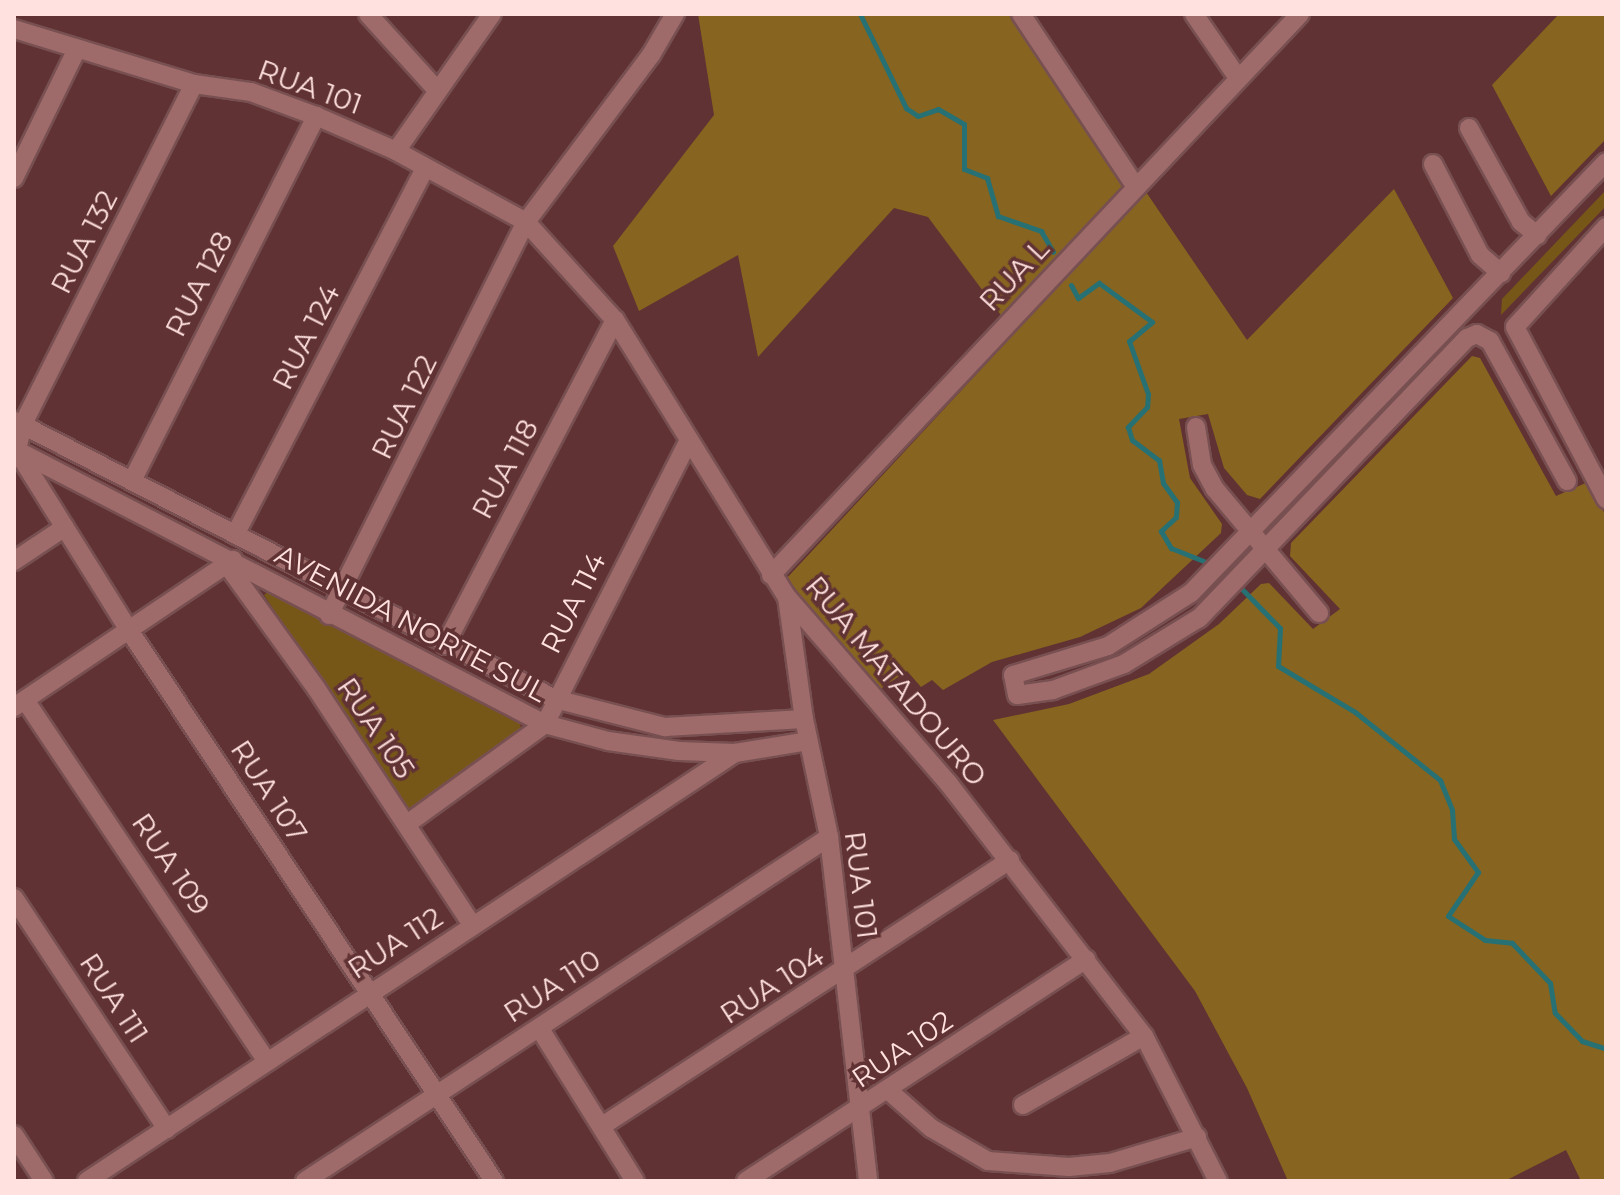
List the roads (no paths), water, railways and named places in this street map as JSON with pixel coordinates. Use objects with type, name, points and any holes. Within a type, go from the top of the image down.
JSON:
[{"type":"street","points":[[368,14],[437,90]]},
{"type":"street","points":[[396,151],[492,14]]},
{"type":"street","name":"RUA 122","points":[[329,615],[345,590],[526,222],[651,55],[675,14]]},
{"type":"street","points":[[1021,14],[1136,187]]},
{"type":"street","points":[[1194,14],[1238,78]]},
{"type":"street","name":"RUA L","points":[[771,575],[1300,14]]},
{"type":"street","name":"RUA 101","points":[[14,29],[194,84],[251,92],[316,116],[396,151],[526,222]]},
{"type":"street","points":[[14,178],[77,49]]},
{"type":"street","name":"RUA 132","points":[[19,422],[194,84]]},
{"type":"street","name":"RUA 128","points":[[133,479],[316,116]]},
{"type":"street","points":[[1469,128],[1521,222],[1537,235]]},
{"type":"street","points":[[1567,481],[1490,341],[1477,334],[1456,348],[1220,596],[1185,627],[1124,664],[1053,690],[1017,695],[1013,675],[1119,641],[1151,623],[1204,580],[1606,162]]},
{"type":"street","points":[[1433,164],[1480,255],[1501,273]]},
{"type":"street","name":"RUA 124","points":[[237,531],[425,168]]},
{"type":"street","name":"RUA MATADOURO","points":[[526,222],[615,320],[654,377],[688,442],[787,597],[1010,860],[1144,1036],[1218,1181]]},
{"type":"street","points":[[1606,227],[1515,327],[1606,499]]},
{"type":"street","name":"RUA 118","points":[[445,645],[615,320]]},
{"type":"street","points":[[16,450],[19,422]]},
{"type":"street","name":"AVENIDA NORTE SUL","points":[[19,422],[237,531],[445,645],[555,699],[613,718],[665,727],[804,719]]},
{"type":"street","points":[[1196,427],[1208,476],[1264,550],[1319,613]]},
{"type":"street","name":"RUA 114","points":[[545,724],[688,442]]},
{"type":"street","name":"AVENIDA NORTE SUL","points":[[16,450],[329,615],[545,724],[654,749],[735,753],[808,741]]},
{"type":"street","name":"RUA 107","points":[[16,450],[129,630],[494,1181]]},
{"type":"street","points":[[170,531],[184,507]]},
{"type":"street","points":[[14,561],[65,527]]},
{"type":"street","points":[[19,703],[230,562]]},
{"type":"street","name":"RUA 105","points":[[230,562],[473,926]]},
{"type":"street","name":"RUA 101","points":[[787,597],[804,719],[829,837],[868,1181]]},
{"type":"street","name":"RUA 109","points":[[19,703],[267,1061]]},
{"type":"street","points":[[407,824],[545,724]]},
{"type":"street","name":"RUA 112","points":[[87,1181],[735,753]]},
{"type":"street","name":"RUA 110","points":[[305,1181],[829,837]]},
{"type":"street","name":"RUA 104","points":[[602,1126],[844,973],[1010,860]]},
{"type":"street","name":"RUA 111","points":[[14,898],[167,1129]]},
{"type":"street","name":"RUA 102","points":[[746,1181],[860,1111],[1086,959]]},
{"type":"street","points":[[540,1029],[635,1181]]},
{"type":"street","points":[[1023,1105],[1144,1036]]},
{"type":"street","points":[[889,1091],[931,1128],[988,1161],[1069,1167],[1110,1163],[1197,1137]]},
{"type":"street","points":[[14,1135],[44,1181]]},
{"type":"waterway","points":[[860,14],[906,108],[918,116],[938,109],[964,124],[964,169],[987,178],[998,216],[1041,231],[1053,252]]},
{"type":"waterway","points":[[1071,285],[1078,298],[1099,283],[1152,322],[1129,341],[1148,394],[1147,407],[1128,427],[1132,440],[1159,460],[1163,483],[1177,502],[1176,517],[1161,531],[1171,548],[1211,564]]},
{"type":"waterway","points":[[1238,585],[1280,628],[1278,666],[1355,712],[1440,780],[1452,810],[1454,839],[1478,872],[1448,916],[1485,940],[1512,943],[1550,983],[1555,1013],[1582,1041],[1606,1049]]}]
